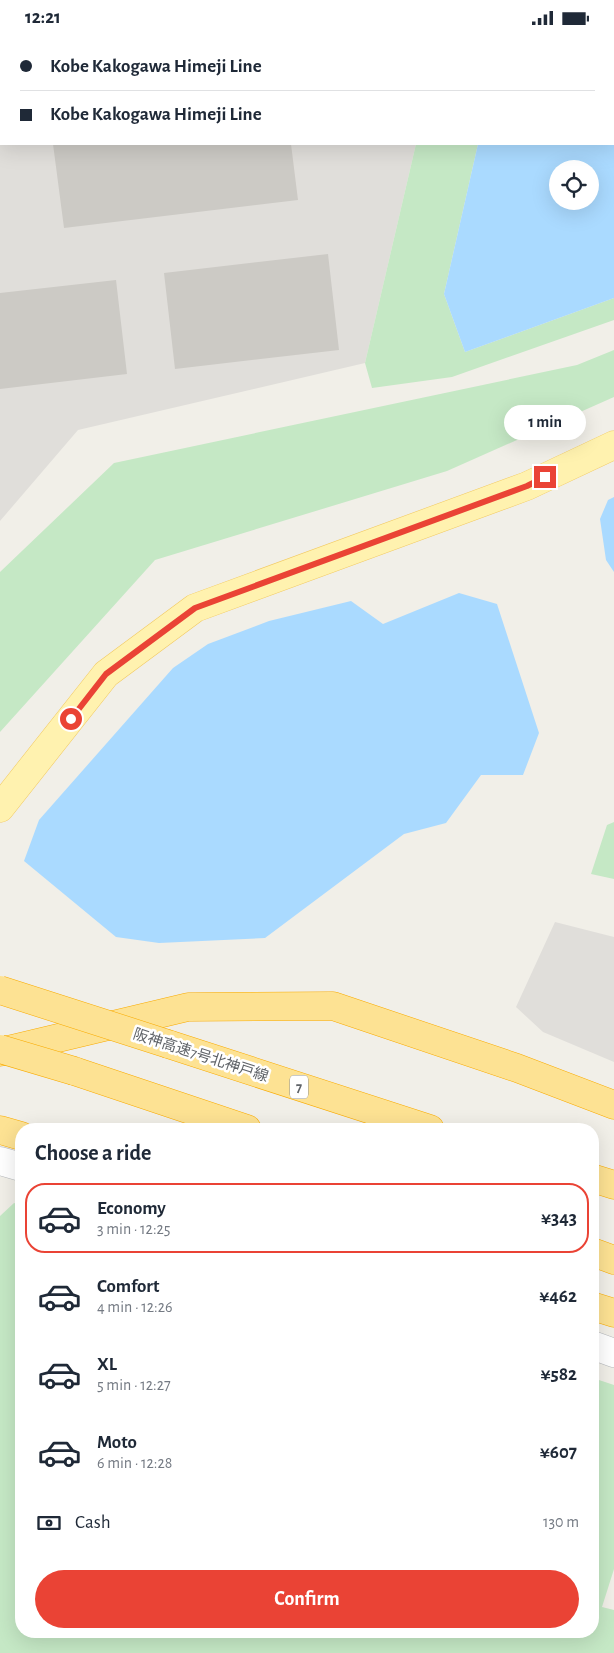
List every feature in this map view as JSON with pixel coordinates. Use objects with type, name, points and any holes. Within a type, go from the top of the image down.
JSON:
[{"type":"highway","name":"阪神高速7号北神戸線","points":[[0,990],[412,1123]]},
{"type":"highway","points":[[0,1051],[188,1007],[333,1006],[517,1068],[614,1105]]},
{"type":"highway","points":[[0,1051],[74,1071],[229,1123]]},
{"type":"highway","points":[[0,1130],[15,1134]]},
{"type":"highway","points":[[599,1180],[614,1185]]},
{"type":"highway","points":[[599,1254],[614,1260]]},
{"type":"highway","points":[[599,1308],[614,1313]]},
{"type":"main road","points":[[0,808],[106,674],[195,608],[527,486],[614,445]]},
{"type":"street","points":[[0,1161],[15,1165]]},
{"type":"street","points":[[599,1348],[614,1353]]},
{"type":"shaded area","points":[[0,145],[416,145],[365,363],[78,430],[0,521]]},
{"type":"shaded area","points":[[555,922],[614,937],[614,1062],[543,1032],[516,1007]]},
{"type":"green space","points":[[416,145],[478,145],[444,294],[465,352],[614,298],[614,320],[452,377],[372,388],[365,363]]},
{"type":"green space","points":[[614,350],[614,397],[447,471],[155,560],[0,732],[0,572],[114,463],[577,365]]},
{"type":"green space","points":[[614,822],[614,879],[591,874],[607,825]]},
{"type":"green space","points":[[15,1203],[15,1638],[599,1638],[599,1380],[614,1385],[614,1569],[602,1607],[614,1610],[614,1653],[0,1653],[0,1216]]},
{"type":"water","points":[[478,145],[614,145],[614,298],[465,352],[444,294]]},
{"type":"water","points":[[614,497],[614,572],[606,560],[600,519],[608,500]]},
{"type":"water","points":[[459,593],[497,604],[539,733],[523,775],[481,775],[446,823],[404,834],[265,938],[159,943],[116,937],[24,861],[39,820],[173,668],[208,644],[269,621],[351,601],[383,624]]},
{"type":"building","points":[[53,145],[291,145],[298,200],[64,228]]},
{"type":"building","points":[[328,254],[339,350],[175,369],[164,273]]},
{"type":"building","points":[[116,280],[127,374],[0,389],[0,293]]},
{"type":"route","points":[[71,719],[106,674],[195,608],[527,486],[545,477]]}]
